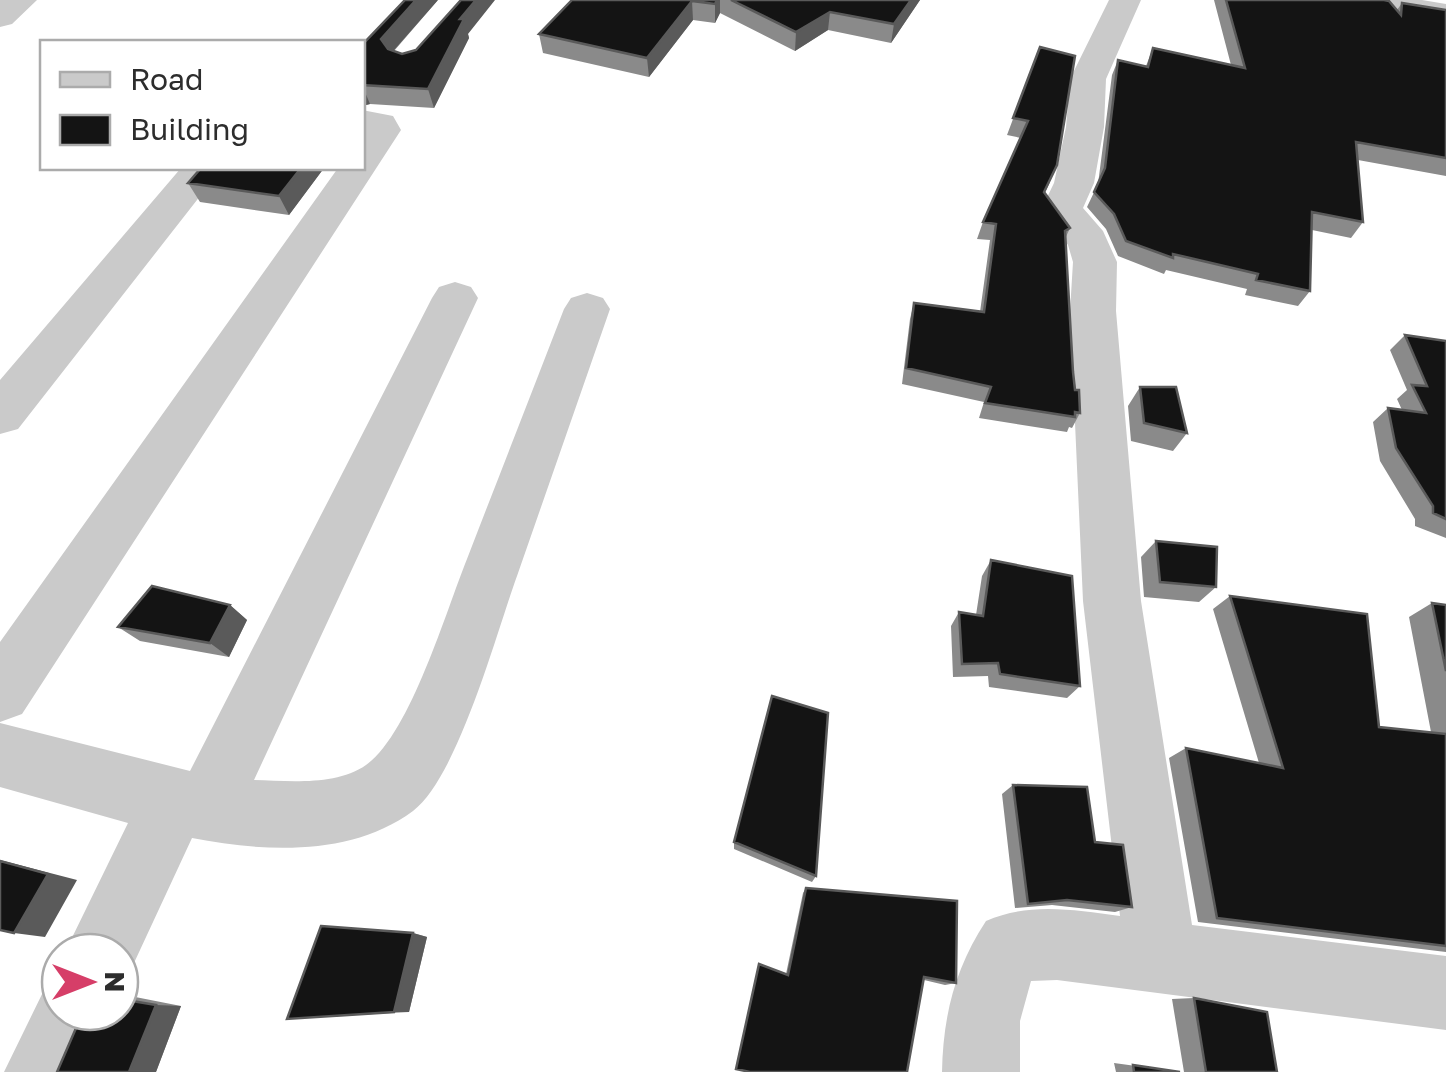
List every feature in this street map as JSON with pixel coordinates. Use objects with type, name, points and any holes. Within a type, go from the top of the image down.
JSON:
[{"type":"street","points":[[0,18],[21,0]]},
{"type":"street","points":[[1125,0],[1088,79],[1078,165],[1062,210],[1088,241],[1095,262],[1093,311],[1112,601],[1161,957]]},
{"type":"street","points":[[1361,0],[1446,14]]},
{"type":"street","points":[[365,122],[380,124],[382,130],[365,156]]},
{"type":"street","points":[[0,415],[200,170]]},
{"type":"street","points":[[0,693],[357,170]]},
{"type":"street","points":[[114,932],[192,804],[455,298]]},
{"type":"street","points":[[0,754],[192,804],[299,817],[351,808],[389,788],[411,760],[443,699],[588,309]]},
{"type":"street","points":[[982,1072],[980,1016],[995,970],[1011,946],[1057,944],[1446,993]]},
{"type":"street","points":[[43,1072],[62,1032]]},
{"type":"building","points":[[405,0],[416,0],[381,39],[388,49],[402,54],[416,50],[461,0],[476,0],[460,19],[464,19],[428,89],[365,85],[365,42]]},
{"type":"building","points":[[572,0],[717,0],[715,4],[692,1],[647,58],[539,34]]},
{"type":"building","points":[[731,0],[911,0],[894,24],[830,12],[796,32]]},
{"type":"building","points":[[1226,0],[1384,0],[1401,15],[1402,3],[1446,10],[1446,158],[1356,142],[1363,222],[1312,212],[1310,291],[1256,280],[1258,274],[1173,254],[1173,258],[1126,241],[1114,214],[1094,192],[1105,168],[1118,60],[1148,67],[1153,48],[1245,68]]},
{"type":"building","points":[[1040,47],[1075,56],[1057,165],[1044,192],[1070,228],[1065,231],[1073,372],[1080,413],[1075,412],[1075,417],[985,403],[991,387],[906,368],[914,303],[984,312],[996,224],[983,222],[1028,121],[1013,118]]},
{"type":"building","points":[[199,170],[299,170],[279,196],[188,183]]},
{"type":"building","points":[[1405,335],[1446,341],[1446,519],[1433,513],[1433,506],[1396,448],[1388,408],[1426,413],[1412,385],[1427,386]]},
{"type":"building","points":[[1140,387],[1176,387],[1187,433],[1144,423]]},
{"type":"building","points":[[1156,541],[1217,547],[1216,587],[1160,582]]},
{"type":"building","points":[[991,560],[1072,576],[1080,686],[1000,674],[998,663],[962,664],[959,612],[983,616]]},
{"type":"building","points":[[152,586],[230,605],[210,643],[118,627]]},
{"type":"building","points":[[1230,596],[1367,614],[1379,727],[1446,734],[1446,946],[1217,918],[1186,748],[1283,768]]},
{"type":"building","points":[[1432,603],[1446,605],[1446,671]]},
{"type":"building","points":[[772,696],[828,713],[816,876],[734,842]]},
{"type":"building","points":[[1013,785],[1087,787],[1095,842],[1123,845],[1132,907],[1067,900],[1028,904]]},
{"type":"building","points":[[0,861],[48,874],[14,933],[0,930]]},
{"type":"building","points":[[806,888],[957,901],[956,983],[924,977],[907,1072],[736,1069],[759,964],[788,975]]},
{"type":"building","points":[[321,926],[413,933],[394,1012],[287,1019]]},
{"type":"building","points":[[1194,998],[1267,1012],[1277,1072],[1206,1072]]},
{"type":"building","points":[[140,1002],[156,1005],[129,1072],[57,1072],[74,1032],[140,1032]]},
{"type":"building","points":[[1133,1065],[1180,1072],[1134,1072]]}]
